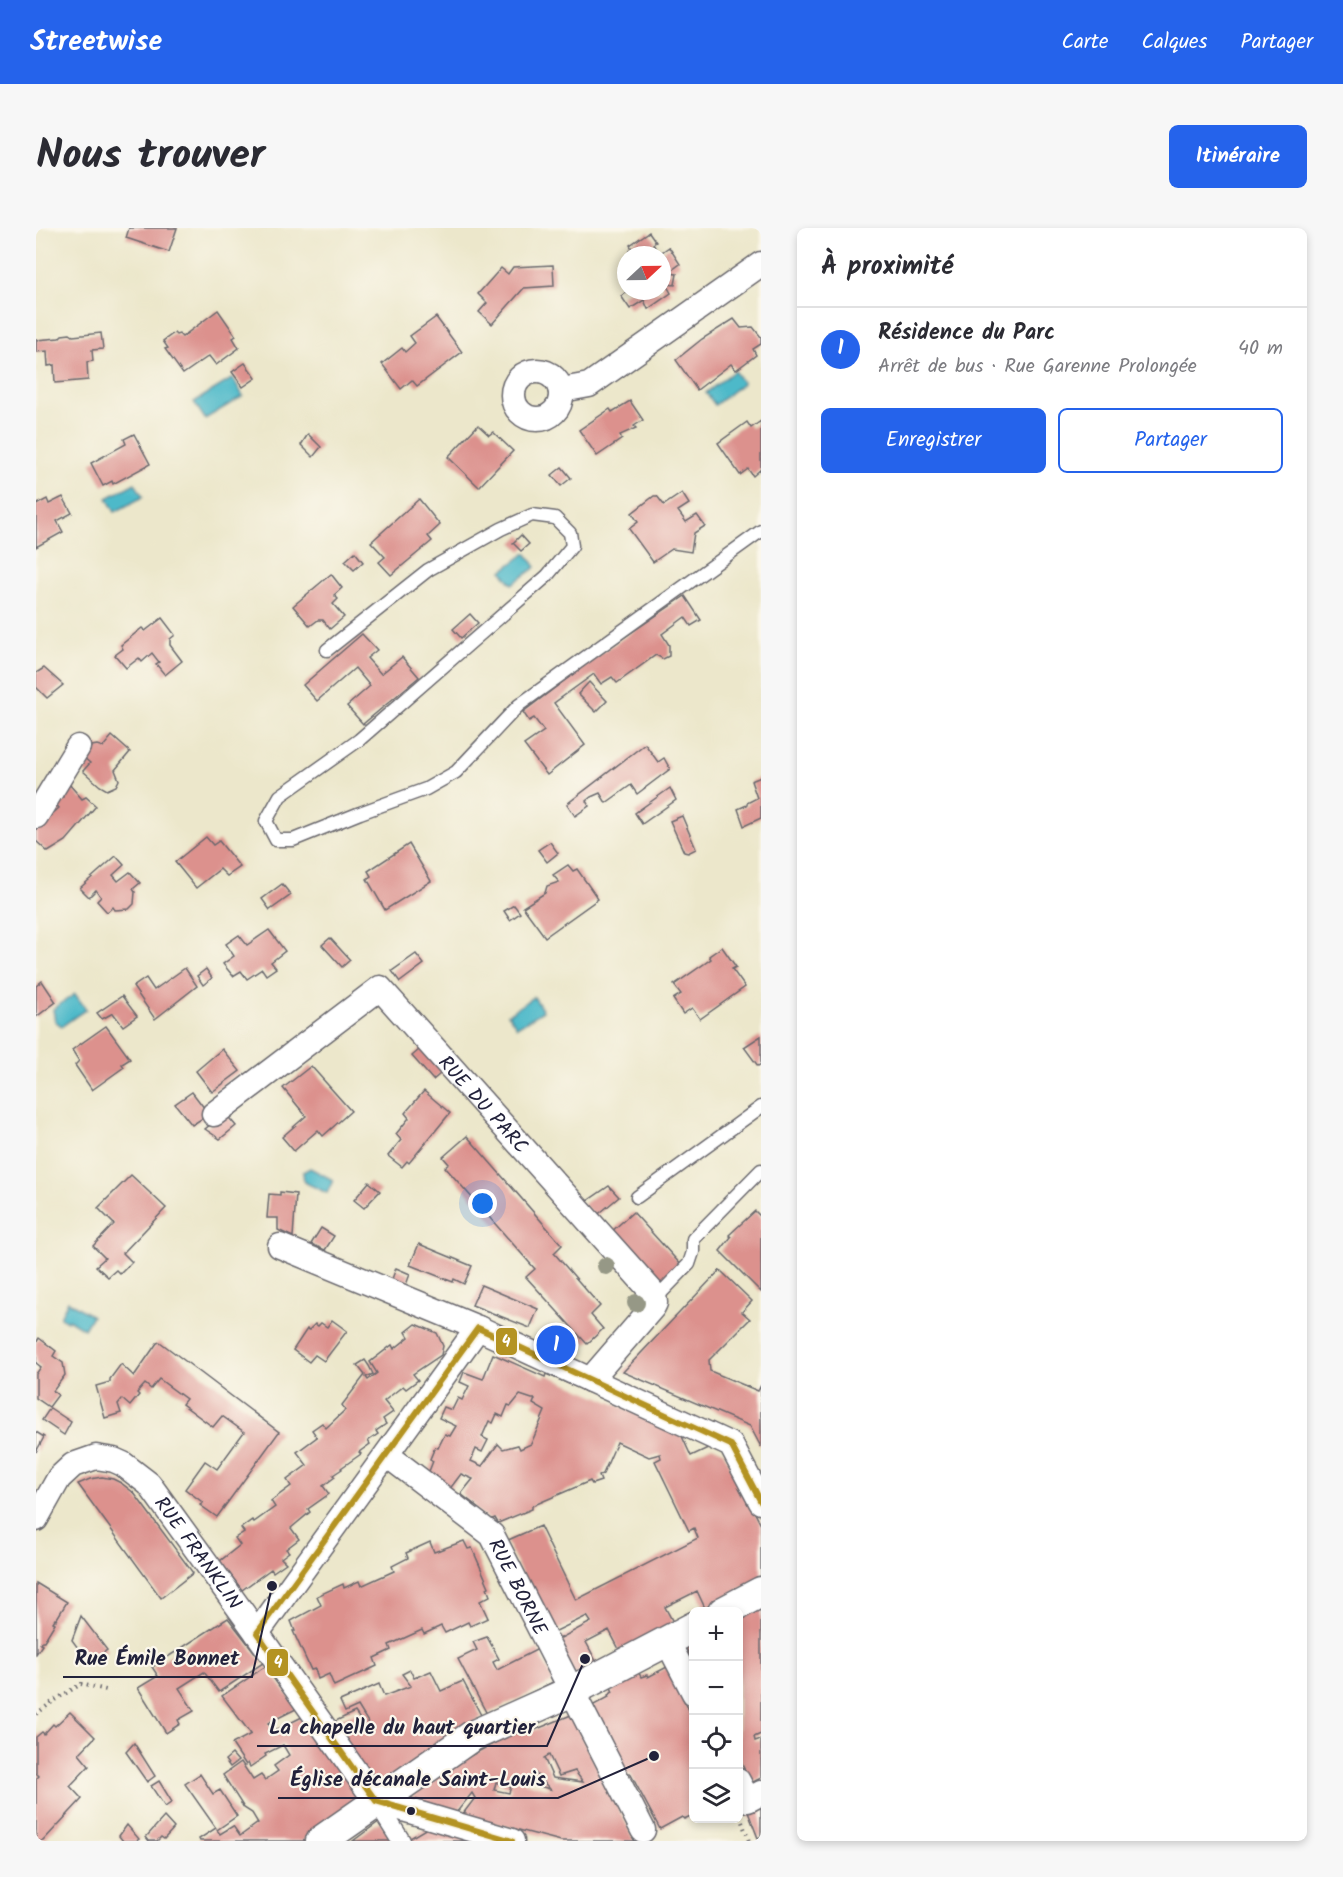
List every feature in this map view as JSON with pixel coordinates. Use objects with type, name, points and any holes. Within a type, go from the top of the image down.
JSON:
[{"type":"street","points":[[561,390],[589,385],[761,264]]},
{"type":"street","points":[[36,816],[78,747]]},
{"type":"street","name":"RUE DU PARC","points":[[214,1114],[380,988],[651,1289],[655,1299]]},
{"type":"street","points":[[280,1246],[478,1328],[731,1445],[761,1502]]},
{"type":"street","points":[[590,1380],[653,1307],[655,1299]]},
{"type":"street","points":[[257,1633],[478,1328]]},
{"type":"street","name":"RUE BORNE","points":[[387,1455],[492,1535],[643,1830]]},
{"type":"street","name":"RUE FRANKLIN","points":[[36,1519],[59,1478],[73,1465],[96,1457],[123,1464],[149,1484],[376,1801]]},
{"type":"street","points":[[731,1607],[761,1592]]},
{"type":"street","points":[[321,1841],[472,1736],[573,1691],[689,1629]]},
{"type":"street","points":[[667,1641],[689,1685]]},
{"type":"street","points":[[376,1801],[401,1841]]},
{"type":"street","points":[[376,1801],[512,1841]]},
{"type":"lane","points":[[327,650],[428,570],[501,529],[532,515],[555,518],[570,533],[572,546],[547,576],[359,740],[280,796],[266,821],[276,840],[293,840],[426,789],[456,772],[519,705],[761,531]]},
{"type":"lane","points":[[637,1197],[761,1107]]},
{"type":"lane","points":[[655,1299],[689,1264],[693,1252],[693,1239],[761,1170]]},
{"type":"path","points":[[36,1714],[81,1684],[106,1690]]},
{"type":"water","points":[[734,371],[743,383],[715,405],[706,393]]},
{"type":"water","points":[[233,378],[243,396],[205,419],[194,402]]},
{"type":"water","points":[[135,483],[143,497],[115,512],[107,498]]},
{"type":"water","points":[[526,553],[536,567],[512,584],[502,571]]},
{"type":"water","points":[[75,994],[86,1009],[62,1026],[55,1021],[53,1009]]},
{"type":"water","points":[[534,997],[543,1011],[517,1027],[508,1014]]},
{"type":"water","points":[[310,1168],[333,1180],[327,1193],[304,1182],[303,1172]]},
{"type":"water","points":[[68,1301],[92,1316],[84,1329],[60,1317]]},
{"type":"building","points":[[129,228],[177,228],[169,252],[126,238]]},
{"type":"building","points":[[649,232],[656,242],[653,244],[654,246],[630,245]]},
{"type":"building","points":[[671,250],[680,264],[671,271]]},
{"type":"building","points":[[553,265],[554,286],[524,288],[492,324],[479,312],[487,303],[478,294],[501,268],[508,274],[513,267]]},
{"type":"building","points":[[671,273],[677,274],[675,285],[671,285]]},
{"type":"building","points":[[624,300],[644,300],[630,309]]},
{"type":"building","points":[[644,300],[661,300],[648,309]]},
{"type":"building","points":[[218,310],[236,336],[233,338],[239,348],[216,365],[209,356],[183,374],[165,349],[168,348],[163,341],[174,333],[182,337]]},
{"type":"building","points":[[436,317],[462,352],[417,386],[412,380],[401,389],[382,364],[402,348],[405,352],[415,343],[410,336]]},
{"type":"building","points":[[734,319],[741,328],[753,327],[761,337],[761,344],[753,349],[756,355],[736,370],[731,364],[697,390],[676,360],[702,339]]},
{"type":"building","points":[[101,333],[103,349],[92,350],[93,361],[87,362],[88,380],[55,383],[54,365],[48,366],[47,351],[36,352],[36,340],[59,338],[70,334],[73,336]]},
{"type":"building","points":[[245,363],[256,378],[243,387],[232,372]]},
{"type":"building","points":[[630,401],[643,420],[634,426],[636,428],[620,435],[622,439],[597,456],[579,430],[610,409],[612,412]]},
{"type":"building","points":[[761,421],[761,469],[753,476],[748,469],[740,475],[718,443],[747,422],[751,428]]},
{"type":"building","points":[[478,425],[489,435],[493,432],[513,451],[479,487],[448,457]]},
{"type":"building","points":[[134,434],[150,464],[113,484],[112,481],[103,486],[91,463],[126,444],[124,439]]},
{"type":"building","points":[[308,434],[321,447],[313,457],[301,445]]},
{"type":"building","points":[[562,467],[571,478],[561,486],[552,475]]},
{"type":"building","points":[[682,493],[689,504],[678,511],[686,522],[697,515],[705,526],[694,533],[691,552],[672,549],[653,562],[629,529],[638,522],[632,513],[654,496],[657,496],[664,505]]},
{"type":"building","points":[[63,497],[72,513],[57,521],[63,532],[36,547],[36,505],[47,499],[49,504]]},
{"type":"building","points":[[419,499],[440,525],[428,536],[432,541],[391,575],[379,562],[385,557],[371,542]]},
{"type":"building","points":[[521,535],[529,544],[521,551],[513,543]]},
{"type":"building","points":[[355,552],[363,562],[354,570],[345,561]]},
{"type":"building","points":[[331,574],[342,588],[334,595],[338,599],[333,604],[344,617],[330,629],[323,620],[318,620],[310,626],[293,606]]},
{"type":"building","points":[[685,596],[701,620],[691,626],[685,617],[662,634],[669,645],[669,656],[663,659],[656,655],[617,683],[612,677],[601,684],[594,674],[554,703],[585,745],[547,775],[524,745],[544,731],[534,718],[529,721],[523,712],[597,656]]},
{"type":"building","points":[[470,614],[478,623],[461,638],[453,629]]},
{"type":"building","points":[[162,618],[175,635],[170,639],[170,645],[182,661],[165,675],[156,664],[159,662],[152,653],[142,662],[139,658],[126,668],[115,655],[123,649],[121,645],[142,628],[145,631]]},
{"type":"building","points":[[362,634],[377,650],[367,658],[381,674],[402,657],[419,677],[363,724],[347,706],[370,686],[355,668],[317,701],[303,685]]},
{"type":"building","points":[[44,668],[63,685],[47,698],[36,687],[36,673]]},
{"type":"building","points":[[589,682],[607,701],[596,712],[578,694]]},
{"type":"building","points":[[112,736],[130,752],[115,770],[119,780],[116,786],[107,790],[83,771],[90,763],[82,756],[92,746],[103,747]]},
{"type":"building","points":[[645,744],[658,762],[664,758],[670,769],[637,794],[631,785],[606,803],[600,793],[591,797],[586,801],[589,806],[575,816],[567,804]]},
{"type":"building","points":[[761,777],[761,818],[744,826],[738,809],[757,798],[751,781]]},
{"type":"building","points":[[69,784],[82,799],[86,797],[96,806],[66,841],[48,852],[36,841],[36,829],[59,808],[55,803],[63,797],[60,792]]},
{"type":"building","points":[[670,788],[676,800],[642,824],[635,813]]},
{"type":"building","points":[[682,816],[696,849],[688,853],[684,852],[670,821]]},
{"type":"building","points":[[206,837],[213,845],[219,841],[240,867],[227,876],[220,869],[196,888],[175,862]]},
{"type":"building","points":[[550,842],[558,853],[547,862],[538,850]]},
{"type":"building","points":[[409,844],[431,881],[385,910],[367,879],[371,876],[368,871]]},
{"type":"building","points":[[116,856],[124,865],[113,875],[118,881],[130,872],[140,883],[133,889],[134,904],[129,909],[115,910],[113,907],[107,912],[97,901],[101,897],[96,890],[89,897],[80,888]]},
{"type":"building","points":[[568,865],[573,871],[577,869],[598,899],[545,937],[523,907],[545,893],[547,886],[559,882],[553,875]]},
{"type":"building","points":[[282,884],[291,895],[270,910],[262,899]]},
{"type":"building","points":[[514,905],[520,913],[510,920],[504,911]]},
{"type":"building","points":[[269,930],[285,951],[271,962],[276,968],[266,975],[262,969],[247,979],[241,971],[233,976],[223,964],[234,956],[226,944],[239,935],[247,945]]},
{"type":"building","points":[[330,938],[350,960],[342,967],[322,945]]},
{"type":"building","points":[[722,947],[736,967],[732,969],[745,987],[700,1019],[692,1008],[683,1014],[673,999],[681,994],[674,985],[711,959],[709,956]]},
{"type":"building","points":[[416,954],[424,964],[400,982],[392,971]]},
{"type":"building","points":[[185,968],[197,986],[155,1019],[133,987],[146,978],[154,990]]},
{"type":"building","points":[[206,969],[212,978],[203,985],[197,976]]},
{"type":"building","points":[[42,981],[56,1002],[36,1017],[36,986]]},
{"type":"building","points":[[122,996],[137,1016],[123,1026],[113,1013],[102,1019],[97,1013]]},
{"type":"building","points":[[106,1026],[130,1059],[122,1064],[124,1067],[92,1090],[75,1065],[79,1061],[72,1050]]},
{"type":"building","points":[[761,1036],[761,1064],[758,1066],[744,1047]]},
{"type":"building","points":[[426,1044],[447,1068],[433,1080],[412,1056]]},
{"type":"building","points":[[222,1049],[240,1071],[212,1092],[196,1071]]},
{"type":"building","points":[[311,1066],[351,1111],[323,1136],[318,1130],[294,1151],[282,1137],[306,1116],[283,1088]]},
{"type":"building","points":[[424,1091],[450,1113],[409,1163],[407,1161],[402,1167],[388,1156],[401,1140],[396,1134],[409,1118],[405,1113]]},
{"type":"building","points":[[192,1092],[205,1109],[203,1118],[192,1125],[175,1104]]},
{"type":"building","points":[[225,1113],[236,1126],[220,1139],[205,1129]]},
{"type":"building","points":[[467,1136],[562,1245],[554,1253],[600,1306],[591,1315],[603,1329],[587,1344],[526,1277],[535,1269],[445,1167],[449,1164],[443,1157]]},
{"type":"building","points":[[131,1175],[166,1208],[123,1253],[132,1262],[120,1274],[116,1270],[108,1277],[96,1266],[105,1258],[93,1246],[114,1224],[98,1208]]},
{"type":"building","points":[[369,1182],[380,1191],[364,1208],[354,1200]]},
{"type":"building","points":[[609,1186],[619,1197],[595,1217],[583,1204]]},
{"type":"building","points":[[280,1192],[296,1194],[293,1237],[278,1230],[278,1218],[267,1218],[269,1194],[280,1195]]},
{"type":"building","points":[[755,1211],[761,1217],[761,1292],[720,1251],[731,1237],[729,1235]]},
{"type":"building","points":[[633,1212],[682,1266],[658,1287],[610,1233]]},
{"type":"building","points":[[321,1228],[334,1236],[325,1250],[311,1244]]},
{"type":"building","points":[[419,1244],[472,1266],[464,1284],[410,1265]]},
{"type":"building","points":[[396,1268],[410,1274],[406,1285],[392,1279]]},
{"type":"building","points":[[720,1270],[752,1301],[742,1312],[750,1319],[709,1360],[710,1371],[758,1391],[761,1385],[761,1447],[750,1426],[623,1372]]},
{"type":"building","points":[[481,1285],[538,1309],[530,1328],[472,1305]]},
{"type":"building","points":[[332,1320],[347,1331],[324,1361],[315,1355],[309,1362],[293,1350],[307,1329],[321,1323],[327,1327]]},
{"type":"building","points":[[416,1324],[437,1333],[443,1346],[441,1355],[413,1374],[418,1380],[406,1389],[403,1386],[384,1401],[393,1412],[383,1419],[386,1424],[376,1431],[378,1434],[368,1441],[370,1444],[359,1452],[361,1454],[341,1468],[333,1475],[335,1477],[323,1486],[329,1494],[308,1509],[310,1512],[291,1528],[299,1539],[286,1549],[289,1552],[281,1558],[286,1563],[273,1572],[271,1569],[242,1590],[220,1561],[240,1545],[235,1538],[244,1532],[241,1528],[275,1507],[271,1501],[291,1486],[287,1480],[307,1465],[297,1452],[317,1437],[312,1430],[322,1423],[326,1428],[345,1410],[342,1405],[365,1375],[357,1365],[365,1360],[373,1374],[366,1377],[368,1380],[377,1373],[370,1362],[392,1345],[394,1349],[409,1337],[406,1332]]},
{"type":"building","points":[[39,1338],[56,1351],[53,1356],[63,1363],[65,1375],[53,1391],[58,1395],[49,1407],[36,1398],[36,1374],[41,1367],[36,1363],[36,1343]]},
{"type":"building","points":[[160,1342],[279,1432],[217,1517],[200,1505],[203,1503],[185,1489],[205,1461],[217,1469],[244,1432],[222,1416],[213,1427],[182,1404],[186,1399],[159,1379],[151,1389],[145,1384],[130,1406],[122,1399],[118,1404],[121,1413],[105,1418],[96,1386],[110,1382],[121,1364],[134,1376]]},
{"type":"building","points":[[493,1354],[545,1377],[546,1374],[680,1432],[691,1456],[712,1446],[723,1451],[761,1525],[761,1579],[707,1607],[705,1607],[697,1591],[665,1607],[674,1624],[620,1651],[609,1630],[586,1642],[597,1663],[573,1676],[555,1641],[591,1622],[587,1616],[550,1634],[506,1541],[540,1526],[576,1600],[698,1538],[694,1528],[689,1531],[655,1461],[661,1458],[660,1454],[649,1457],[617,1442],[603,1474],[599,1476],[601,1481],[592,1484],[590,1481],[498,1523],[495,1518],[490,1520],[473,1508],[475,1505],[461,1494],[473,1479],[461,1474],[449,1490],[428,1474],[433,1461],[430,1459],[435,1447],[438,1448],[445,1434],[450,1436],[456,1426],[439,1418],[444,1407],[452,1410],[458,1398],[462,1400],[469,1386],[460,1382],[464,1372],[483,1379]],"holes":[[[520,1395],[535,1399],[533,1404],[545,1411],[531,1444],[520,1449],[518,1445],[503,1449],[498,1444],[482,1466],[471,1461],[476,1449],[482,1452],[488,1440],[482,1437],[489,1421],[493,1423],[497,1414],[503,1417],[508,1405],[511,1406]]]},
{"type":"building","points":[[50,1408],[71,1422],[64,1435],[42,1420]]},
{"type":"building","points":[[36,1432],[44,1437],[36,1452]]},
{"type":"building","points":[[102,1477],[121,1483],[134,1493],[193,1573],[161,1598],[78,1484]]},
{"type":"building","points":[[464,1541],[468,1549],[472,1548],[489,1587],[487,1588],[490,1596],[480,1601],[488,1618],[470,1626],[468,1622],[445,1633],[441,1626],[424,1634],[422,1630],[389,1645],[391,1650],[374,1658],[377,1666],[334,1686],[329,1674],[318,1679],[315,1669],[311,1670],[293,1631],[295,1631],[291,1621],[321,1605],[317,1596],[343,1584],[344,1588],[359,1581],[361,1586],[394,1571],[392,1566],[408,1558],[406,1553],[430,1542],[434,1552]]},
{"type":"building","points":[[36,1583],[67,1602],[36,1654]]},
{"type":"building","points":[[761,1607],[761,1734],[754,1737],[755,1741],[761,1739],[761,1778],[751,1783],[743,1766],[743,1616]]},
{"type":"building","points":[[81,1616],[107,1650],[89,1663],[72,1640]]},
{"type":"building","points":[[228,1618],[263,1663],[219,1692],[204,1672],[179,1688],[194,1711],[178,1720],[180,1724],[166,1733],[138,1688],[158,1676],[152,1667]]},
{"type":"building","points":[[487,1637],[499,1659],[493,1662],[497,1670],[538,1649],[553,1682],[487,1714],[458,1659],[477,1650],[473,1642]]},
{"type":"building","points":[[266,1666],[298,1708],[268,1723],[274,1731],[304,1716],[364,1796],[303,1841],[200,1841],[199,1839],[216,1828],[185,1784],[200,1774],[213,1794],[220,1790],[237,1816],[217,1830],[220,1834],[233,1826],[240,1836],[258,1823],[252,1813],[244,1808],[223,1775],[241,1762],[253,1780],[261,1775],[265,1780],[278,1771],[274,1766],[289,1755],[283,1745],[265,1754],[266,1756],[250,1767],[248,1763],[246,1765],[232,1744],[251,1734],[222,1696]]},
{"type":"building","points":[[667,1667],[689,1710],[689,1817],[684,1819],[682,1817],[660,1829],[630,1773],[625,1775],[590,1707],[609,1697],[608,1695],[613,1692],[610,1685],[638,1671],[641,1677],[647,1675],[648,1677]]},
{"type":"building","points":[[410,1670],[414,1678],[431,1671],[441,1691],[463,1681],[482,1717],[376,1789],[327,1725],[355,1712],[365,1727],[369,1724],[358,1706],[345,1712],[340,1701],[379,1684],[384,1696],[411,1686],[402,1674]]},
{"type":"building","points":[[70,1712],[95,1737],[79,1754],[89,1766],[70,1786],[82,1799],[43,1841],[36,1841],[36,1779],[39,1776],[36,1773],[36,1737],[42,1732],[44,1734],[53,1724],[55,1726]]},
{"type":"building","points":[[571,1715],[635,1841],[561,1841],[462,1815],[475,1798],[472,1793],[456,1813],[412,1802],[410,1798],[455,1764],[528,1726],[532,1731]],"holes":[[[549,1755],[559,1776],[575,1771],[583,1782],[553,1778],[544,1758]],[[535,1773],[550,1789],[524,1782]],[[496,1782],[511,1787],[509,1793],[494,1790]]]},
{"type":"building","points":[[134,1743],[155,1776],[147,1782],[126,1752]]},
{"type":"building","points":[[232,1754],[238,1761],[230,1767],[225,1760]]},
{"type":"building","points":[[159,1781],[172,1802],[165,1807],[151,1786]]},
{"type":"building","points":[[761,1806],[761,1836],[758,1838],[748,1812]]},
{"type":"building","points":[[164,1817],[174,1828],[164,1839],[161,1837],[157,1841],[149,1841],[146,1837]]},
{"type":"building","points":[[380,1821],[393,1841],[353,1841]]},
{"type":"building","points":[[127,1825],[139,1839],[123,1841],[119,1836]]},
{"type":"building","points":[[427,1828],[469,1840],[469,1841],[405,1841]]},
{"type":"transit line","name":"4","points":[[512,1841],[376,1801],[257,1633],[478,1328],[731,1445],[761,1502]]},
{"type":"place","name":"Résidence du Parc","points":[[556,1345]]},
{"type":"place","name":"Rue Émile Bonnet","points":[[272,1586]]},
{"type":"place","name":"La chapelle du haut quartier","points":[[585,1659]]},
{"type":"place","name":"Église décanale Saint-Louis","points":[[654,1756]]}]
